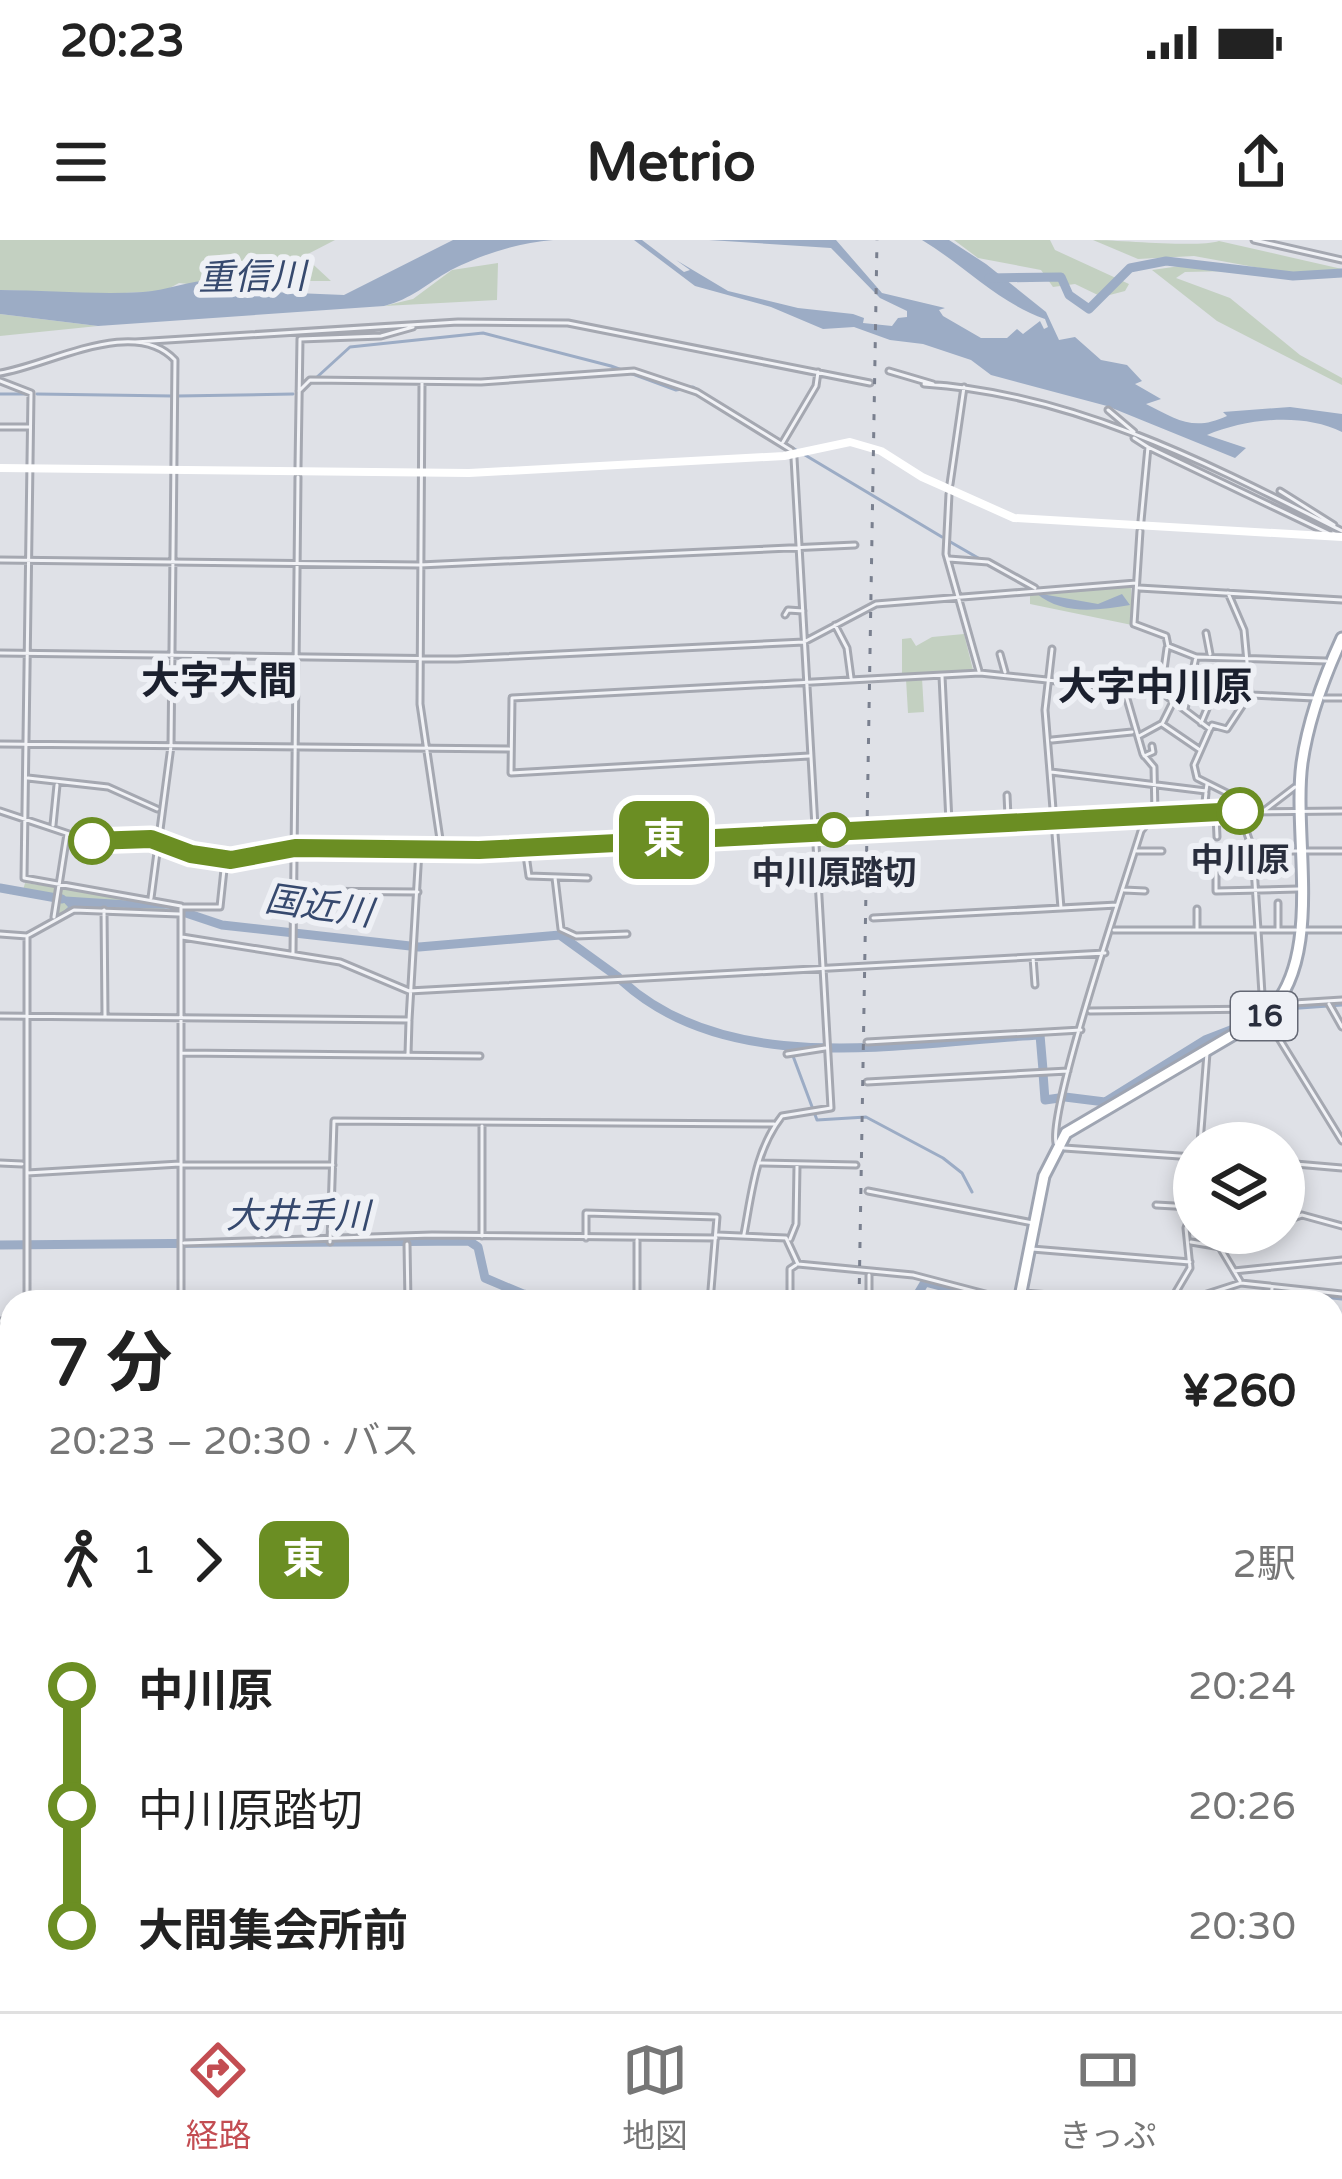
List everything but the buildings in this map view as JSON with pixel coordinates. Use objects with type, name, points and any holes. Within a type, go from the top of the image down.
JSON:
[{"type":"main road","name":"16","points":[[1021,1290],[1057,1145],[1066,1132],[1207,1051],[1269,1009],[1295,968],[1300,930],[1300,782],[1319,698],[1342,638]]},
{"type":"street","points":[[1254,240],[1342,260]]},
{"type":"street","points":[[0,377],[82,350],[136,343],[521,322],[595,326],[870,383]]},
{"type":"street","points":[[293,955],[300,339],[381,336],[415,325]]},
{"type":"street","points":[[136,343],[175,361],[172,746],[151,900]]},
{"type":"street","points":[[889,371],[934,385]]},
{"type":"street","points":[[299,391],[310,380],[422,381],[631,372],[697,392],[794,455],[831,1108],[782,1116],[776,1124],[758,1163],[744,1234]]},
{"type":"street","points":[[782,443],[816,386],[818,372]]},
{"type":"street","points":[[0,377],[30,390],[24,878],[151,900],[180,911]]},
{"type":"street","points":[[422,381],[420,658],[442,850]]},
{"type":"street","points":[[924,384],[1034,399],[1129,433],[1332,531]]},
{"type":"street","points":[[964,387],[950,490],[947,559],[980,673]]},
{"type":"street","points":[[1108,410],[1136,436]]},
{"type":"street","points":[[0,427],[31,427]]},
{"type":"street","points":[[1129,433],[1148,446],[1342,534]]},
{"type":"street","points":[[0,468],[421,473],[794,455],[855,443],[1013,518],[1332,531]]},
{"type":"street","points":[[1148,446],[1135,627],[1168,637],[1161,692]]},
{"type":"street","points":[[1280,491],[1332,531]]},
{"type":"street","points":[[0,560],[420,565],[855,545]]},
{"type":"street","points":[[947,559],[984,562],[1037,590]]},
{"type":"street","points":[[0,653],[420,658],[804,642],[876,604],[1137,585],[1342,600]]},
{"type":"street","points":[[811,756],[511,773],[512,698],[980,673],[1161,692],[1210,729],[1227,729],[1250,694],[1242,622],[1228,593]]},
{"type":"street","points":[[785,615],[788,610],[802,611]]},
{"type":"street","points":[[834,623],[848,648],[851,680]]},
{"type":"street","points":[[1205,633],[1211,658]]},
{"type":"street","points":[[1168,646],[1196,657],[1332,661]]},
{"type":"street","points":[[1052,649],[1045,705],[1060,908]]},
{"type":"street","points":[[1000,654],[1005,675]]},
{"type":"street","points":[[1184,711],[1196,657]]},
{"type":"street","points":[[942,674],[950,823]]},
{"type":"street","points":[[1194,680],[1220,683]]},
{"type":"street","points":[[1125,690],[1136,735],[1153,765],[1155,814],[1143,826],[1119,905],[1070,1071],[1057,1124],[1057,1145],[1173,1155]]},
{"type":"street","points":[[1250,694],[1342,698]]},
{"type":"street","points":[[1051,741],[1136,735],[1162,724],[1173,702]]},
{"type":"street","points":[[1201,723],[1209,704]]},
{"type":"street","points":[[1162,724],[1200,750]]},
{"type":"street","points":[[1204,812],[1206,788],[1194,765],[1210,729]]},
{"type":"street","points":[[0,744],[511,749]]},
{"type":"street","points":[[1144,756],[1152,753],[1152,746]]},
{"type":"street","points":[[1153,765],[1165,760]]},
{"type":"street","points":[[1049,771],[1206,788],[1263,811]]},
{"type":"street","points":[[26,778],[108,787],[160,811]]},
{"type":"street","points":[[1263,811],[1300,782]]},
{"type":"street","points":[[52,827],[57,785]]},
{"type":"street","points":[[1007,795],[1008,819]]},
{"type":"street","points":[[0,811],[111,844],[158,841],[225,860],[295,848],[442,850],[1008,819],[1342,811]]},
{"type":"street","points":[[1240,811],[1253,850],[1257,930],[1269,1009],[1342,1141]]},
{"type":"street","points":[[1216,812],[1217,837]]},
{"type":"street","points":[[55,919],[68,834]]},
{"type":"street","points":[[526,847],[529,876],[588,878]]},
{"type":"street","points":[[408,1055],[419,849]]},
{"type":"street","points":[[1208,850],[1342,850]]},
{"type":"street","points":[[1135,851],[1162,851]]},
{"type":"street","points":[[0,934],[27,936],[74,910],[180,911],[221,906],[225,860]]},
{"type":"street","points":[[1216,867],[1216,891],[1300,889]]},
{"type":"street","points":[[555,878],[561,929],[576,936],[627,934]]},
{"type":"street","points":[[1124,890],[1145,891]]},
{"type":"street","points":[[294,891],[418,892]]},
{"type":"street","points":[[1278,903],[1278,930]]},
{"type":"street","points":[[873,918],[1119,905]]},
{"type":"street","points":[[1197,909],[1197,930]]},
{"type":"street","points":[[104,910],[104,1017]]},
{"type":"street","points":[[180,911],[181,1290]]},
{"type":"street","points":[[1112,931],[1342,930]]},
{"type":"street","points":[[27,936],[27,1290]]},
{"type":"street","points":[[180,937],[340,962],[409,991],[1105,953]]},
{"type":"street","points":[[1033,957],[1034,985]]},
{"type":"street","points":[[1088,1011],[1269,1009],[1342,1000]]},
{"type":"street","points":[[1329,1005],[1342,1027]]},
{"type":"street","points":[[0,1016],[409,1020]]},
{"type":"street","points":[[867,1042],[1082,1030]]},
{"type":"street","points":[[788,1054],[827,1048]]},
{"type":"street","points":[[1202,1122],[1207,1051]]},
{"type":"street","points":[[179,1053],[480,1056]]},
{"type":"street","points":[[867,1082],[1070,1071]]},
{"type":"street","points":[[330,1242],[334,1121],[776,1124]]},
{"type":"street","points":[[482,1122],[482,1238]]},
{"type":"street","points":[[1057,1124],[1066,1132]]},
{"type":"street","points":[[0,1163],[25,1164]]},
{"type":"street","points":[[758,1163],[856,1165]]},
{"type":"street","points":[[797,1164],[796,1224],[789,1240],[798,1264]]},
{"type":"street","points":[[25,1173],[180,1165],[333,1165]]},
{"type":"street","points":[[1305,1165],[1342,1168]]},
{"type":"street","points":[[868,1191],[1035,1224]]},
{"type":"street","points":[[1156,1205],[1173,1206]]},
{"type":"street","points":[[586,1240],[586,1213],[717,1217],[711,1290]]},
{"type":"street","points":[[1305,1216],[1342,1226]]},
{"type":"street","points":[[182,1243],[330,1242],[432,1234],[586,1240],[744,1234],[789,1240]]},
{"type":"street","points":[[637,1290],[638,1238]]},
{"type":"street","points":[[407,1244],[408,1290]]},
{"type":"street","points":[[1030,1249],[1190,1262]]},
{"type":"street","points":[[1176,1290],[1190,1254]]},
{"type":"street","points":[[1225,1254],[1241,1282]]},
{"type":"street","points":[[1234,1271],[1342,1260]]},
{"type":"street","points":[[790,1290],[790,1269],[798,1264],[913,1275],[979,1290]]},
{"type":"street","points":[[868,1290],[869,1273]]},
{"type":"street","points":[[1217,1290],[1241,1282],[1307,1290]]},
{"type":"street","points":[[1272,1286],[1272,1290]]},
{"type":"green space","points":[[0,240],[335,240],[304,256],[331,281],[300,281],[263,292],[179,283],[164,291],[105,294],[0,290]]},
{"type":"green space","points":[[954,240],[1050,240],[1055,250],[1129,284],[1125,291],[1102,297],[1075,284],[1053,287],[1041,270],[978,258]]},
{"type":"green space","points":[[1093,240],[1219,241],[1342,269],[1292,274],[1194,256],[1138,259]]},
{"type":"green space","points":[[498,263],[497,300],[384,306],[413,299],[452,270]]},
{"type":"green space","points":[[1187,265],[1232,271],[1185,272],[1176,278],[1230,298],[1300,355],[1342,378],[1342,385],[1217,321],[1152,270]]},
{"type":"green space","points":[[0,314],[98,326],[0,336]]},
{"type":"green space","points":[[1131,586],[1132,625],[1030,604],[1030,592]]},
{"type":"green space","points":[[964,634],[973,670],[902,674],[902,639],[911,638],[916,646],[932,637]]},
{"type":"green space","points":[[922,678],[924,712],[908,713],[906,679]]},
{"type":"green space","points":[[25,883],[140,899],[179,914],[77,909],[57,917],[57,895],[23,890]]},
{"type":"water","points":[[453,240],[553,240],[475,259],[384,306],[98,326],[0,314],[0,290],[143,292],[215,280],[226,281],[211,286],[220,290],[344,295]]},
{"type":"water","points":[[634,240],[642,240],[684,272],[690,270],[676,260],[728,291],[798,308],[853,314],[864,318],[863,323],[892,326],[898,318],[907,317],[907,311],[880,298],[831,248],[709,240],[836,240],[882,293],[945,308],[939,310],[943,316],[981,338],[1007,338],[1017,329],[1023,334],[1040,321],[1044,329],[1048,327],[1045,319],[997,294],[922,240],[949,240],[1046,312],[1059,340],[1075,337],[1101,360],[1127,365],[1142,381],[1135,384],[1161,399],[1146,404],[1194,423],[1227,416],[1223,412],[1290,407],[1342,414],[1342,432],[1309,422],[1274,420],[1207,435],[1246,448],[1235,458],[1107,406],[991,375],[971,360],[923,344],[890,340],[854,327],[823,329],[771,307],[695,286]]},
{"type":"water","points":[[1036,593],[1098,604],[1122,594],[1130,605],[1069,608]]},
{"type":"water","points":[[58,896],[151,902],[179,909],[83,907],[57,917],[68,907]]},
{"type":"waterway","points":[[989,278],[1061,277],[1069,295],[1089,309],[1130,268],[1166,261],[1293,276],[1342,273]]},
{"type":"waterway","points":[[316,378],[350,347],[483,333],[611,366],[676,390],[693,387],[796,450]]},
{"type":"waterway","points":[[301,391],[311,382]]},
{"type":"waterway","points":[[0,394],[25,394]]},
{"type":"waterway","points":[[37,394],[173,396]]},
{"type":"waterway","points":[[177,396],[293,394]]},
{"type":"waterway","points":[[805,455],[942,537]]},
{"type":"waterway","points":[[947,540],[1032,589]]},
{"type":"waterway","name":"国近川","points":[[0,888],[62,899]]},
{"type":"waterway","name":"国近川","points":[[174,909],[222,925],[419,947],[560,935],[618,977]]},
{"type":"waterway","name":"国近川","points":[[622,981],[666,1012],[714,1032],[767,1043],[878,1047],[1040,1035],[1043,1070]]},
{"type":"waterway","name":"国近川","points":[[1271,1020],[1286,1006],[1342,1002]]},
{"type":"waterway","name":"国近川","points":[[1065,1097],[1105,1102],[1205,1040],[1236,1028]]},
{"type":"waterway","points":[[790,1048],[817,1120],[866,1117],[943,1158],[962,1173],[972,1192]]},
{"type":"waterway","name":"国近川","points":[[1043,1073],[1045,1100],[1059,1098]]},
{"type":"waterway","name":"大井手川","points":[[0,1245],[469,1241],[478,1247],[485,1278],[514,1290]]},
{"type":"waterway","name":"大井手川","points":[[920,1290],[925,1282],[955,1290]]},
{"type":"railway","points":[[859,1290],[877,240]]},
{"type":"bus line","name":"東","points":[[92,841],[115,844],[151,839],[191,854],[231,860],[284,848],[479,850],[1240,811]]},
{"type":"place","name":"中川原","points":[[1240,811]]},
{"type":"place","name":"中川原踏切","points":[[834,830]]},
{"type":"district","name":"大字大間","points":[[219,680]]},
{"type":"district","name":"大字中川原","points":[[1155,686]]},
{"type":"water label","name":"重信川","points":[[252,276]]}]
